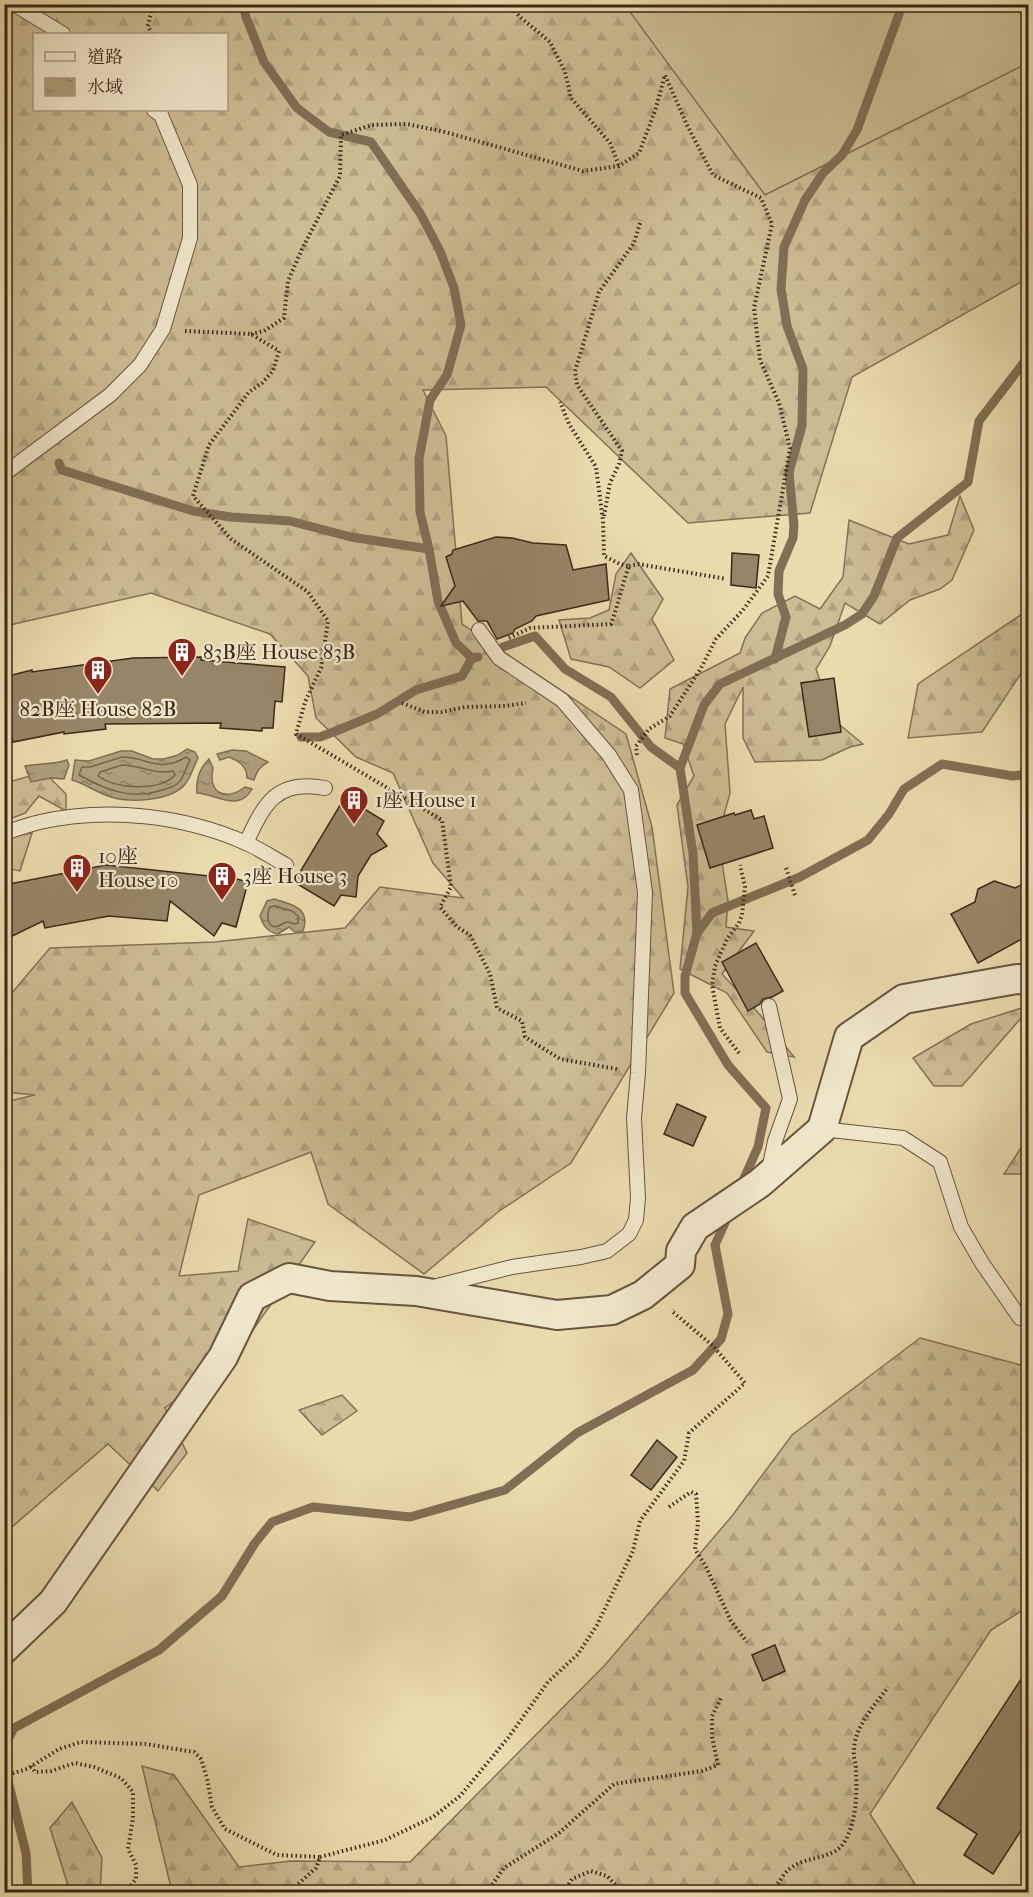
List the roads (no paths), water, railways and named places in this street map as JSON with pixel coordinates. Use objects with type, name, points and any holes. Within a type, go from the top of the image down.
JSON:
[{"type":"street","points":[[4,1649],[53,1602],[223,1357],[252,1297],[289,1278],[330,1286],[416,1292],[557,1315],[612,1310],[643,1295],[680,1265],[681,1251],[695,1227],[764,1179],[822,1129],[849,1037],[904,999],[1025,976]]},
{"type":"lane","points":[[14,4],[61,33]]},
{"type":"lane","points":[[4,474],[110,395],[140,365],[163,330],[190,238],[190,185],[161,115],[155,111]]},
{"type":"lane","points":[[416,1292],[512,1267],[607,1251],[629,1234],[636,1220],[638,1198],[634,1118],[638,1073],[645,892],[631,790],[609,755],[562,699],[499,658],[479,630]]},
{"type":"lane","points":[[246,843],[261,810],[280,793],[294,787],[310,785],[325,788]]},
{"type":"lane","points":[[4,833],[40,822],[92,815],[145,816],[196,825],[246,843],[286,865]]},
{"type":"lane","points":[[764,1179],[790,1099],[769,1006]]},
{"type":"lane","points":[[822,1129],[903,1138],[940,1162],[961,1227],[982,1263],[1020,1318]]},
{"type":"water","points":[[187,749],[195,752],[198,758],[186,783],[172,794],[162,797],[140,800],[119,799],[72,780],[75,760],[89,761],[121,751],[132,751],[153,759],[164,759],[178,755]]},
{"type":"water","points":[[232,750],[246,751],[268,762],[262,766],[254,780],[247,778],[246,770],[239,762],[229,757],[220,760],[217,754]]},
{"type":"water","points":[[209,759],[213,768],[212,777],[215,789],[231,794],[245,787],[252,789],[247,796],[234,801],[197,793],[199,774]]},
{"type":"water","points":[[67,760],[69,765],[64,779],[51,778],[31,782],[25,766],[57,763]]},
{"type":"water","points":[[274,899],[293,905],[302,912],[305,923],[303,931],[295,932],[289,927],[278,934],[266,928],[260,916],[267,901]]},
{"type":"waterway","points":[[243,4],[264,62],[297,108],[329,132],[371,142],[420,213],[440,251],[454,288],[461,325],[447,375],[430,400],[419,459],[420,512],[438,601],[456,643],[472,658],[478,657]]},
{"type":"waterway","points":[[775,659],[786,617],[778,594],[779,571],[793,538],[794,526],[789,472],[802,426],[803,369],[787,326],[781,289],[784,247],[805,200],[823,173],[842,155],[857,130],[901,4]]},
{"type":"waterway","points":[[680,768],[704,705],[720,684],[845,625],[862,614],[874,596],[897,538],[968,482],[979,421],[1028,357]]},
{"type":"waterway","points":[[59,463],[62,470],[193,511],[231,517],[290,521],[351,537],[429,549]]},
{"type":"waterway","points":[[503,647],[535,636],[565,669],[611,697],[651,747],[680,768],[693,854],[697,933]]},
{"type":"waterway","points":[[301,737],[320,737],[377,714],[416,690],[462,676],[472,658]]},
{"type":"waterway","points":[[741,1185],[758,1147],[766,1108],[728,1065],[685,993],[685,976],[697,933],[712,913],[800,877],[868,840],[889,814],[904,789],[942,764],[1013,776],[1028,774]]},
{"type":"waterway","points":[[4,1747],[14,1728],[159,1650],[222,1596],[255,1543],[272,1522],[313,1507],[410,1517],[505,1490],[577,1433],[693,1370],[721,1339],[728,1314],[715,1245],[729,1214]]},
{"type":"waterway","points":[[4,1765],[26,1853],[28,1892]]},
{"type":"place","name":"83B座 House 83B","points":[[182,678]]},
{"type":"place","name":"82B座 House 82B","points":[[98,696]]},
{"type":"place","name":"1座 House 1","points":[[354,826]]},
{"type":"place","name":"10座 House 10","points":[[77,894]]},
{"type":"place","name":"3座 House 3","points":[[222,902]]}]
